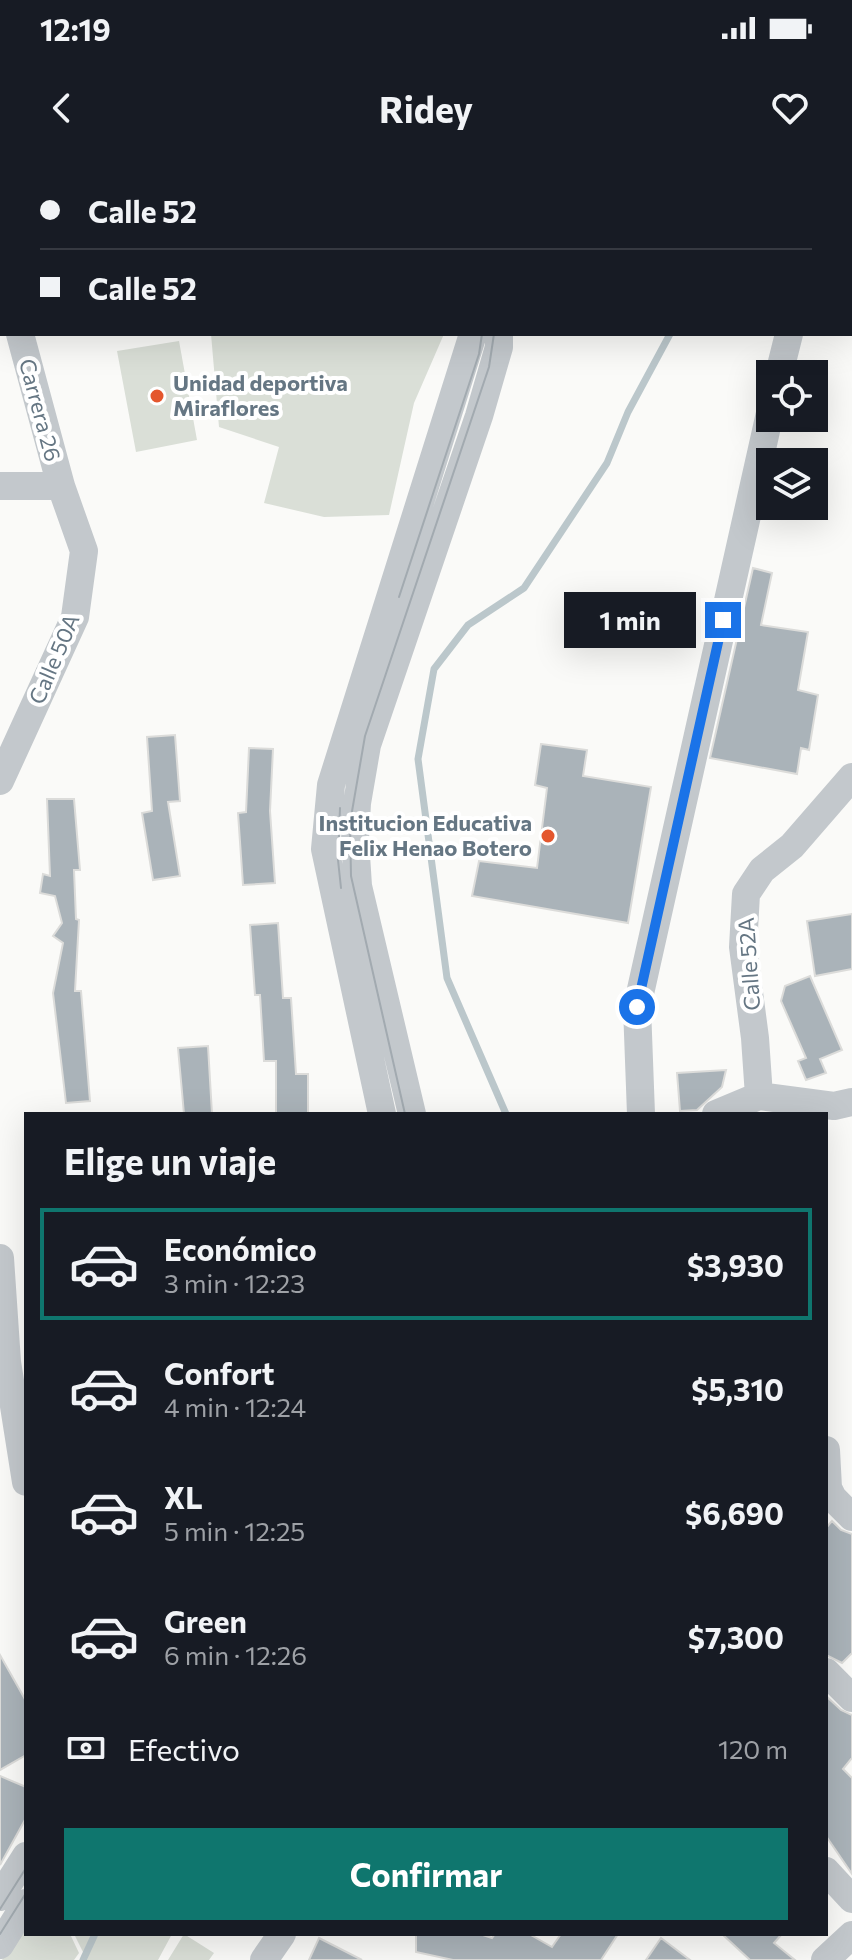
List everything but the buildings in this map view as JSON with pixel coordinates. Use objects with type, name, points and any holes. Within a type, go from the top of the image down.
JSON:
[{"type":"street","name":"Carrera 26","points":[[21,336],[61,486]]},
{"type":"street","points":[[382,1112],[325,849],[331,785],[472,336]]},
{"type":"street","points":[[412,1112],[358,886],[355,840],[357,803],[367,745],[479,416],[499,347],[499,336]]},
{"type":"street","points":[[782,360],[788,336]]},
{"type":"street","points":[[641,1112],[637,1007],[765,432]]},
{"type":"street","points":[[0,486],[61,486]]},
{"type":"street","name":"Calle 50A","points":[[0,781],[75,617],[84,551],[61,486]]},
{"type":"street","name":"Calle 52A","points":[[759,1096],[743,947],[746,894],[762,870],[792,846],[852,777]]},
{"type":"street","points":[[721,1112],[759,1096],[834,1106],[852,1102]]},
{"type":"street","points":[[0,1258],[16,1367],[24,1458]]},
{"type":"street","points":[[828,1488],[833,1498],[852,1517]]},
{"type":"street","points":[[828,1674],[852,1698]]},
{"type":"street","points":[[0,1897],[24,1859]]},
{"type":"street","points":[[828,1873],[852,1899]]},
{"type":"street","points":[[0,1945],[24,1906]]},
{"type":"street","points":[[825,1960],[852,1935]]},
{"type":"shaded area","points":[[211,336],[443,336],[414,403],[389,515],[324,517],[264,503],[279,447],[219,427]]},
{"type":"shaded area","name":"Unidad deportiva Miraflores","points":[[179,341],[197,440],[136,452],[117,351]]},
{"type":"shaded area","points":[[24,1926],[24,1936],[71,1936],[79,1953],[74,1960],[2,1960]]},
{"type":"shaded area","points":[[75,1936],[171,1936],[158,1960],[87,1960]]},
{"type":"shaded area","points":[[183,1936],[214,1953],[209,1960],[168,1960]]},
{"type":"waterway","points":[[505,1112],[447,978],[418,759],[434,669],[468,625],[524,588],[607,463],[628,412],[669,336]]},
{"type":"waterway","points":[[83,1960],[94,1936]]},
{"type":"tram line","points":[[399,597],[479,354],[482,336]]},
{"type":"tram line","points":[[405,1112],[351,876],[350,823],[365,736],[489,367],[494,336]]},
{"type":"tram line","points":[[340,808],[338,860],[341,888]]},
{"type":"tram line","points":[[0,1909],[24,1871]]},
{"type":"tram line","points":[[0,1934],[24,1896]]},
{"type":"place","name":"Unidad deportiva Miraflores","points":[[157,396]]},
{"type":"place","name":"Institucion Educativa Felix Henao Botero","points":[[548,836]]},
{"type":"route","points":[[637,1007],[723,620]]}]
